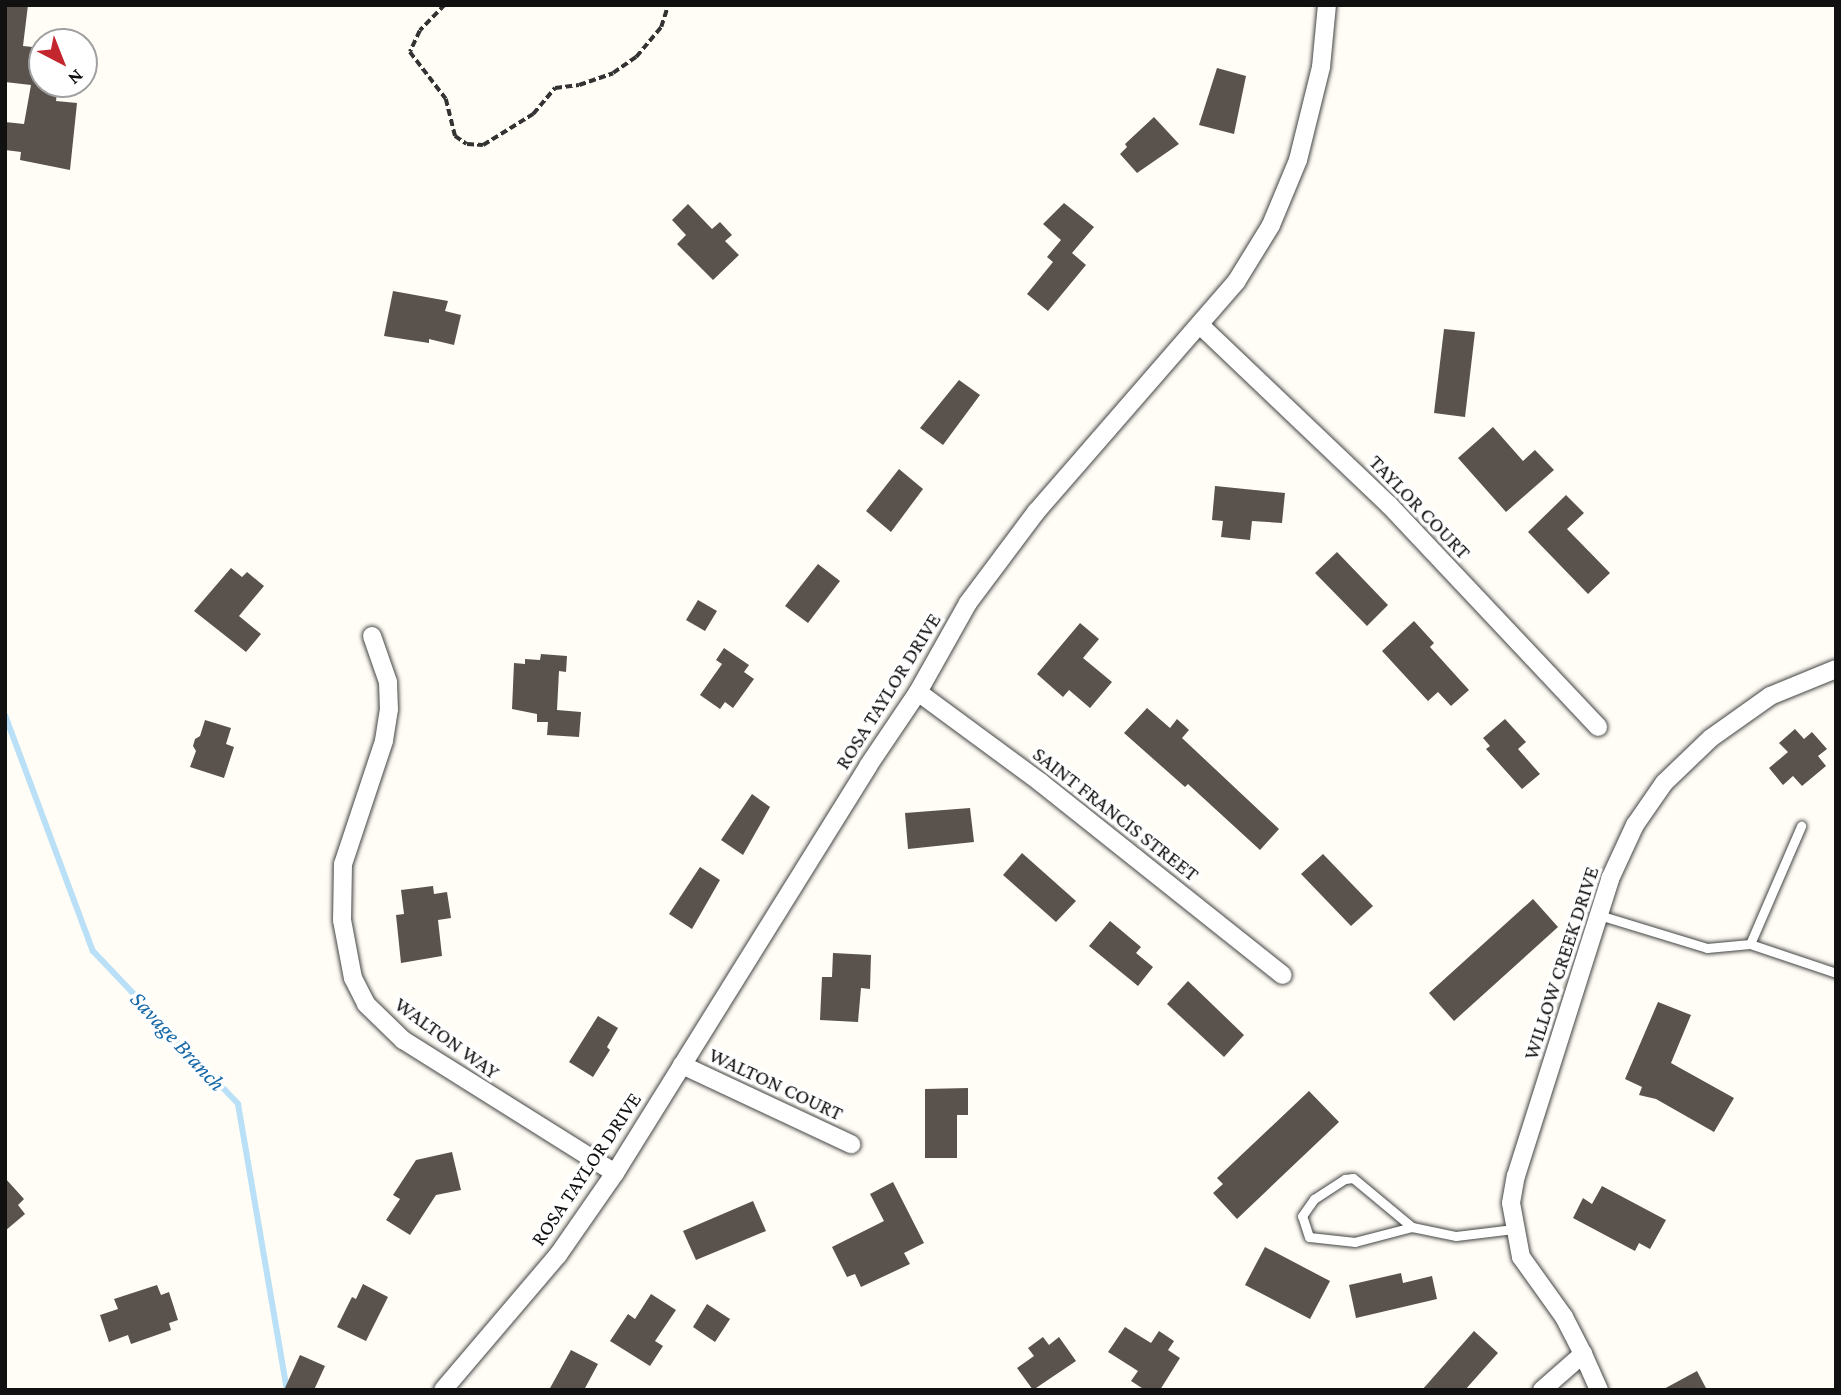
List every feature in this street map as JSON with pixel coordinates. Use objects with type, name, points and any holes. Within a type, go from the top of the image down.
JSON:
[{"type":"street","name":"ROSA TAYLOR DRIVE","points":[[443,1390],[558,1255],[614,1173],[868,765],[918,692],[968,603],[1037,512],[1201,326],[1236,282],[1271,225],[1298,160],[1321,67],[1327,5]]},
{"type":"street","name":"TAYLOR COURT","points":[[1201,326],[1389,505],[1598,727]]},
{"type":"street","name":"WALTON WAY","points":[[372,636],[388,682],[389,709],[384,741],[343,864],[342,920],[353,978],[366,1004],[403,1040],[614,1173]]},
{"type":"street","name":"WILLOW CREEK DRIVE","points":[[1599,1390],[1564,1317],[1521,1256],[1511,1203],[1516,1176],[1610,879],[1635,825],[1664,783],[1711,738],[1761,702],[1808,678],[1836,670]]},
{"type":"street","name":"SAINT FRANCIS STREET","points":[[918,692],[1040,782],[1283,975]]},
{"type":"street","name":"WALTON COURT","points":[[682,1065],[851,1144]]},
{"type":"street","points":[[1542,1390],[1583,1354]]},
{"type":"lane","points":[[1750,944],[1801,826]]},
{"type":"lane","points":[[1599,915],[1707,948],[1750,944],[1836,973]]},
{"type":"lane","points":[[1412,1227],[1353,1178],[1345,1179],[1314,1199],[1302,1216],[1310,1237],[1355,1242],[1412,1227],[1456,1236],[1514,1229]]},
{"type":"path","points":[[445,5],[420,31],[410,52],[446,99],[455,136],[467,144],[483,145],[533,114],[555,88],[579,85],[613,73],[636,57],[661,27],[668,5]]},
{"type":"building","points":[[5,5],[28,5],[23,46],[28,47],[28,85],[5,82]]},
{"type":"building","points":[[1217,68],[1246,76],[1234,134],[1199,125]]},
{"type":"building","points":[[29,98],[56,98],[56,101],[77,103],[70,170],[20,160],[21,152],[5,150],[5,122],[24,124]]},
{"type":"building","points":[[1154,117],[1179,144],[1137,173],[1120,154],[1127,147],[1125,144]]},
{"type":"building","points":[[1064,203],[1094,227],[1072,253],[1086,265],[1048,311],[1027,294],[1053,262],[1047,257],[1061,240],[1043,224]]},
{"type":"building","points":[[688,204],[712,229],[720,222],[732,235],[725,241],[739,255],[713,280],[677,244],[686,235],[672,220]]},
{"type":"building","points":[[393,291],[448,301],[445,311],[461,315],[454,345],[429,339],[429,343],[384,336]]},
{"type":"building","points":[[1444,329],[1475,332],[1465,417],[1434,413]]},
{"type":"building","points":[[959,380],[980,395],[943,445],[920,428]]},
{"type":"building","points":[[1493,427],[1523,461],[1535,450],[1554,470],[1506,512],[1458,458]]},
{"type":"building","points":[[899,469],[923,489],[891,532],[866,511]]},
{"type":"building","points":[[1215,486],[1285,493],[1282,523],[1252,521],[1250,540],[1221,537],[1223,521],[1212,520]]},
{"type":"building","points":[[1566,495],[1584,513],[1567,529],[1610,573],[1588,594],[1528,532]]},
{"type":"building","points":[[1337,552],[1388,605],[1367,626],[1315,573]]},
{"type":"building","points":[[818,564],[840,581],[808,623],[785,606]]},
{"type":"building","points":[[231,568],[242,577],[247,572],[264,586],[239,616],[261,634],[246,652],[194,611]]},
{"type":"building","points":[[698,600],[717,611],[705,631],[686,620]]},
{"type":"building","points":[[1414,621],[1434,643],[1430,647],[1469,690],[1451,706],[1438,692],[1428,701],[1382,651]]},
{"type":"building","points":[[1080,623],[1099,639],[1083,658],[1112,682],[1090,708],[1069,690],[1063,697],[1037,674]]},
{"type":"building","points":[[724,648],[749,665],[744,672],[754,679],[733,708],[725,702],[720,709],[700,695],[722,664],[716,660]]},
{"type":"building","points":[[541,654],[567,656],[566,672],[559,671],[557,710],[581,712],[579,737],[547,735],[548,722],[537,722],[537,714],[512,709],[514,663],[525,664],[525,659],[540,660]]},
{"type":"building","points":[[1147,708],[1170,728],[1177,719],[1189,730],[1182,738],[1279,829],[1260,850],[1188,784],[1185,787],[1124,733]]},
{"type":"building","points":[[1505,719],[1526,742],[1518,749],[1540,774],[1522,789],[1486,749],[1490,746],[1483,738]]},
{"type":"building","points":[[205,720],[231,728],[226,744],[234,747],[224,778],[190,767],[196,751],[193,746],[195,739],[200,736]]},
{"type":"building","points":[[1795,729],[1804,739],[1812,732],[1827,749],[1818,756],[1826,766],[1802,786],[1793,776],[1783,785],[1769,768],[1788,752],[1779,743]]},
{"type":"building","points":[[752,794],[770,807],[743,855],[721,840]]},
{"type":"building","points":[[970,808],[974,842],[908,849],[905,813]]},
{"type":"building","points":[[1022,853],[1076,901],[1056,922],[1003,875]]},
{"type":"building","points":[[1323,854],[1373,906],[1351,926],[1301,874]]},
{"type":"building","points":[[700,867],[720,880],[692,929],[669,914]]},
{"type":"building","points":[[433,886],[434,894],[447,892],[451,918],[438,920],[442,956],[401,963],[396,915],[404,914],[401,890]]},
{"type":"building","points":[[1533,899],[1558,927],[1454,1021],[1429,993]]},
{"type":"building","points":[[1110,921],[1141,947],[1136,953],[1153,967],[1138,986],[1089,946]]},
{"type":"building","points":[[833,953],[871,955],[870,989],[861,988],[858,1022],[820,1020],[822,977],[832,977]]},
{"type":"building","points":[[1188,981],[1244,1035],[1224,1057],[1167,1004]]},
{"type":"building","points":[[1658,1002],[1691,1015],[1671,1063],[1734,1098],[1714,1132],[1656,1099],[1639,1095],[1642,1087],[1625,1079]]},
{"type":"building","points":[[598,1016],[618,1028],[607,1047],[610,1050],[593,1077],[569,1062]]},
{"type":"building","points":[[968,1088],[968,1115],[957,1115],[957,1158],[925,1158],[925,1089]]},
{"type":"building","points":[[1309,1091],[1339,1122],[1237,1219],[1213,1193],[1223,1184],[1217,1178]]},
{"type":"building","points":[[452,1152],[461,1190],[436,1195],[410,1235],[386,1220],[400,1199],[393,1195],[416,1160]]},
{"type":"building","points":[[5,1178],[24,1199],[18,1205],[25,1214],[5,1231]]},
{"type":"building","points":[[893,1182],[924,1243],[904,1253],[910,1264],[861,1287],[855,1274],[847,1277],[832,1247],[884,1221],[870,1194]]},
{"type":"building","points":[[1602,1186],[1666,1220],[1650,1249],[1639,1243],[1635,1251],[1573,1218],[1583,1198],[1592,1204]]},
{"type":"building","points":[[753,1201],[766,1231],[696,1260],[683,1231]]},
{"type":"building","points":[[1265,1247],[1330,1281],[1310,1319],[1245,1285]]},
{"type":"building","points":[[1401,1273],[1403,1283],[1432,1276],[1437,1299],[1356,1318],[1349,1285]]},
{"type":"building","points":[[363,1284],[388,1297],[366,1341],[337,1327],[352,1297],[356,1299]]},
{"type":"building","points":[[157,1285],[161,1295],[169,1292],[178,1320],[169,1323],[171,1330],[131,1344],[128,1335],[109,1342],[100,1315],[118,1309],[114,1299]]},
{"type":"building","points":[[651,1294],[676,1310],[655,1341],[663,1346],[650,1366],[610,1341],[628,1314],[635,1319]]},
{"type":"building","points":[[707,1304],[730,1319],[715,1342],[693,1327]]},
{"type":"building","points":[[1125,1327],[1151,1343],[1159,1331],[1174,1341],[1168,1350],[1180,1358],[1160,1390],[1145,1390],[1131,1381],[1138,1371],[1108,1352]]},
{"type":"building","points":[[1474,1331],[1498,1353],[1465,1390],[1422,1390]]},
{"type":"building","points":[[1043,1337],[1049,1345],[1059,1337],[1076,1361],[1033,1390],[1017,1368],[1034,1356],[1028,1348]]},
{"type":"building","points":[[571,1350],[598,1364],[584,1390],[549,1390]]},
{"type":"building","points":[[300,1355],[325,1366],[314,1390],[284,1390]]},
{"type":"building","points":[[1697,1371],[1707,1390],[1662,1390]]},
{"type":"waterway","name":"Savage Branch","points":[[5,715],[93,951],[238,1104],[287,1390]]}]
